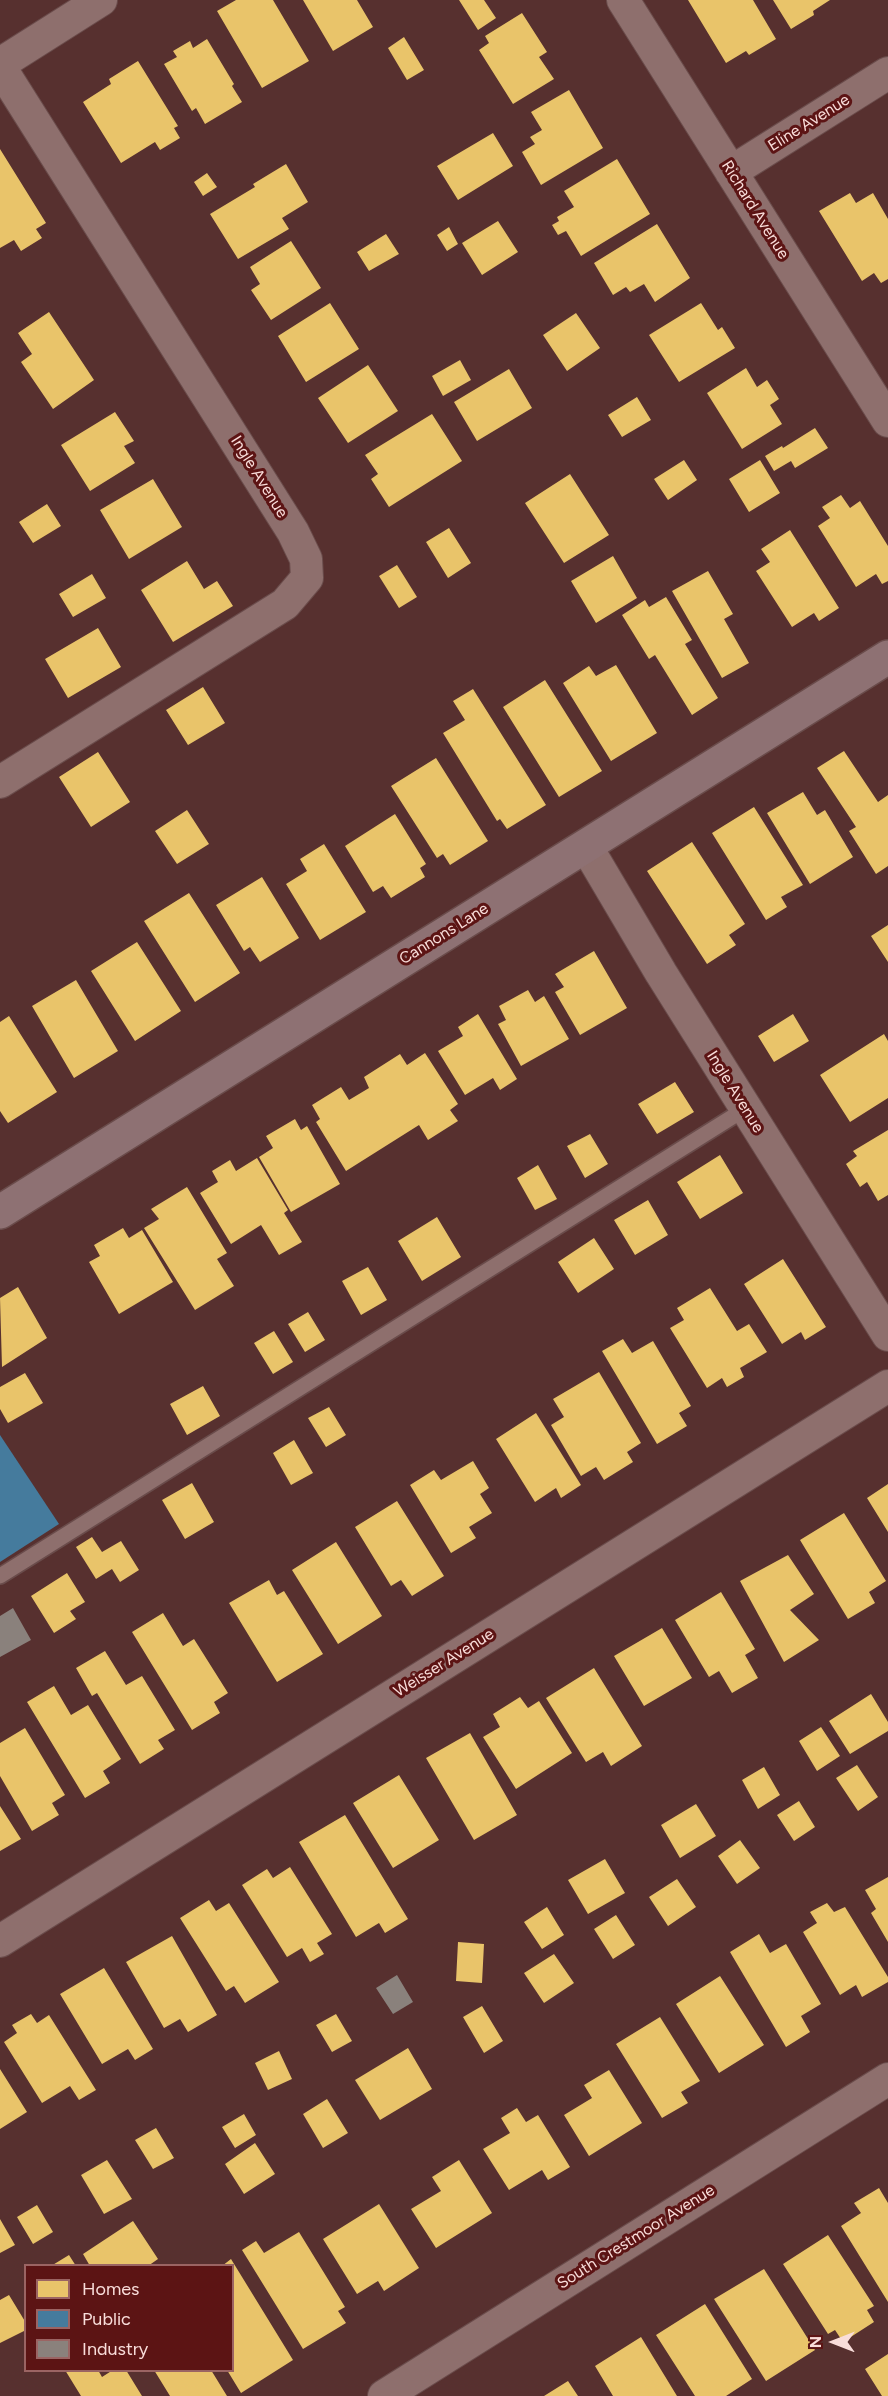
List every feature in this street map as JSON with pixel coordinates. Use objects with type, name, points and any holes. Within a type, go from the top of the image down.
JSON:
[{"type":"main road","name":"Cannons Lane","points":[[0,1212],[888,657]]},
{"type":"street","points":[[0,66],[102,0]]},
{"type":"street","name":"Richard Avenue","points":[[623,0],[888,421]]},
{"type":"street","name":"Ingle Avenue","points":[[0,66],[294,532],[306,559],[307,578],[285,604],[0,782]]},
{"type":"street","name":"Eline Avenue","points":[[730,172],[888,73]]},
{"type":"street","name":"Ingle Avenue","points":[[586,846],[660,972],[888,1335]]},
{"type":"street","name":"Weisser Avenue","points":[[0,1941],[888,1386]]},
{"type":"street","name":"South Crestmoor Avenue","points":[[384,2396],[888,2079]]},
{"type":"lane","points":[[0,1576],[746,1108]]},
{"type":"building: Homes","points":[[236,0],[273,0],[309,61],[262,88],[217,11]]},
{"type":"building: Homes","points":[[303,0],[357,0],[373,27],[333,51]]},
{"type":"building: Homes","points":[[459,0],[484,0],[496,18],[478,30]]},
{"type":"building: Homes","points":[[688,0],[753,0],[776,39],[749,55],[746,51],[726,63]]},
{"type":"building: Homes","points":[[773,0],[830,0],[813,11],[814,15],[791,29]]},
{"type":"building: Homes","points":[[522,13],[547,52],[539,57],[554,79],[513,104],[479,50],[489,43],[485,36]]},
{"type":"building: Homes","points":[[404,37],[424,70],[407,80],[388,48]]},
{"type":"building: Homes","points":[[207,39],[242,102],[205,124],[196,108],[192,111],[164,64],[177,57],[173,51],[190,41],[193,48]]},
{"type":"building: Homes","points":[[138,61],[178,126],[174,128],[180,138],[160,150],[155,142],[121,163],[83,102],[111,84],[109,79]]},
{"type":"building: Homes","points":[[569,90],[603,148],[541,185],[522,152],[535,144],[530,137],[542,130],[531,112]]},
{"type":"building: Homes","points":[[493,133],[513,166],[458,200],[437,166]]},
{"type":"building: Homes","points":[[0,149],[46,223],[36,229],[42,238],[21,251],[14,240],[0,248]]},
{"type":"building: Homes","points":[[617,159],[650,214],[581,256],[566,231],[558,235],[552,225],[559,221],[557,217],[574,207],[564,191]]},
{"type":"building: Homes","points":[[286,164],[308,202],[282,218],[289,229],[238,259],[210,214],[255,187],[253,184]]},
{"type":"building: Homes","points":[[207,173],[217,187],[203,196],[194,182]]},
{"type":"building: Homes","points":[[850,193],[856,203],[873,193],[888,219],[888,279],[881,283],[874,273],[862,281],[819,211]]},
{"type":"building: Homes","points":[[498,221],[518,252],[482,275],[462,243]]},
{"type":"building: Homes","points":[[657,224],[690,278],[655,302],[644,284],[630,292],[626,287],[613,295],[594,263]]},
{"type":"building: Homes","points":[[449,227],[458,244],[447,251],[437,235]]},
{"type":"building: Homes","points":[[386,234],[399,254],[369,271],[357,252]]},
{"type":"building: Homes","points":[[291,241],[321,288],[271,320],[251,290],[260,284],[250,267]]},
{"type":"building: Homes","points":[[330,303],[359,349],[306,382],[278,336]]},
{"type":"building: Homes","points":[[701,303],[718,330],[722,327],[735,348],[679,382],[649,335]]},
{"type":"building: Homes","points":[[49,312],[94,380],[53,409],[21,362],[32,354],[18,333]]},
{"type":"building: Homes","points":[[576,313],[600,348],[567,371],[543,335]]},
{"type":"building: Homes","points":[[460,360],[471,380],[443,396],[432,376]]},
{"type":"building: Homes","points":[[368,365],[398,411],[348,443],[318,398]]},
{"type":"building: Homes","points":[[746,368],[757,387],[767,380],[779,399],[770,405],[782,424],[742,449],[707,393]]},
{"type":"building: Homes","points":[[509,369],[532,408],[477,441],[454,402]]},
{"type":"building: Homes","points":[[637,397],[651,420],[622,437],[608,415]]},
{"type":"building: Homes","points":[[115,412],[134,441],[124,446],[135,463],[90,491],[61,445]]},
{"type":"building: Homes","points":[[432,414],[462,461],[389,507],[371,479],[378,474],[365,455]]},
{"type":"building: Homes","points":[[815,428],[828,448],[795,468],[791,461],[774,471],[765,456],[782,446],[783,448]]},
{"type":"building: Homes","points":[[684,460],[697,480],[668,500],[654,479]]},
{"type":"building: Homes","points":[[760,460],[780,493],[749,512],[729,479]]},
{"type":"building: Homes","points":[[570,474],[609,535],[564,563],[525,503]]},
{"type":"building: Homes","points":[[153,479],[182,527],[129,559],[100,510]]},
{"type":"building: Homes","points":[[841,495],[850,508],[860,501],[888,546],[888,581],[882,584],[876,574],[856,587],[818,526],[830,518],[822,507]]},
{"type":"building: Homes","points":[[47,504],[61,526],[33,543],[19,522]]},
{"type":"building: Homes","points":[[449,528],[471,563],[448,578],[426,542]]},
{"type":"building: Homes","points":[[790,530],[839,608],[819,621],[814,613],[792,627],[756,571],[770,562],[761,549]]},
{"type":"building: Homes","points":[[613,556],[637,598],[596,623],[571,581]]},
{"type":"building: Homes","points":[[187,561],[204,589],[217,581],[233,606],[173,642],[141,590]]},
{"type":"building: Homes","points":[[397,565],[417,597],[399,608],[379,576]]},
{"type":"building: Homes","points":[[708,571],[733,614],[724,619],[749,663],[722,678],[672,591]]},
{"type":"building: Homes","points":[[92,574],[106,598],[73,617],[59,594]]},
{"type":"building: Homes","points":[[666,597],[692,640],[685,644],[718,698],[692,715],[655,655],[649,659],[622,615],[645,600],[649,607]]},
{"type":"building: Homes","points":[[98,628],[121,667],[68,698],[45,659]]},
{"type":"building: Homes","points":[[616,665],[657,733],[611,761],[563,683],[589,666],[596,676]]},
{"type":"building: Homes","points":[[545,680],[602,771],[559,797],[503,707]]},
{"type":"building: Homes","points":[[203,687],[225,723],[188,745],[166,710]]},
{"type":"building: Homes","points":[[473,689],[546,805],[507,829],[500,819],[497,821],[443,733],[465,720],[453,701]]},
{"type":"building: Homes","points":[[844,751],[878,802],[888,795],[888,866],[876,874],[849,831],[856,827],[817,768]]},
{"type":"building: Homes","points":[[98,752],[130,802],[91,827],[59,777]]},
{"type":"building: Homes","points":[[436,758],[488,841],[450,865],[443,854],[437,858],[391,786]]},
{"type":"building: Homes","points":[[803,792],[817,815],[825,810],[853,857],[810,884],[767,813]]},
{"type":"building: Homes","points":[[754,807],[803,885],[781,897],[787,907],[766,920],[712,833]]},
{"type":"building: Homes","points":[[187,810],[209,844],[177,864],[155,831]]},
{"type":"building: Homes","points":[[395,814],[426,864],[420,868],[425,877],[391,898],[383,886],[373,892],[345,846]]},
{"type":"building: Homes","points":[[692,842],[745,924],[729,935],[736,945],[707,964],[647,871]]},
{"type":"building: Homes","points":[[324,844],[366,912],[320,940],[286,884],[307,871],[300,859]]},
{"type":"building: Homes","points":[[262,877],[299,938],[260,962],[250,947],[244,951],[216,905]]},
{"type":"building: Homes","points":[[189,893],[240,973],[195,1002],[144,921]]},
{"type":"building: Homes","points":[[888,925],[888,962],[871,936]]},
{"type":"building: Homes","points":[[137,942],[181,1011],[135,1041],[91,971]]},
{"type":"building: Homes","points":[[594,951],[627,1008],[580,1035],[555,992],[564,987],[555,974]]},
{"type":"building: Homes","points":[[76,980],[118,1051],[74,1078],[32,1006]]},
{"type":"building: Homes","points":[[528,990],[535,1002],[544,996],[569,1039],[521,1066],[498,1024],[506,1020],[499,1006]]},
{"type":"building: Homes","points":[[478,1014],[517,1079],[500,1090],[493,1078],[465,1095],[438,1051],[463,1036],[458,1027]]},
{"type":"building: Homes","points":[[793,1014],[809,1041],[774,1062],[758,1036]]},
{"type":"building: Homes","points":[[9,1016],[57,1092],[8,1123],[0,1111],[0,1022]]},
{"type":"building: Homes","points":[[884,1034],[888,1041],[888,1098],[850,1122],[820,1075]]},
{"type":"building: Homes","points":[[425,1053],[458,1104],[450,1110],[458,1121],[428,1140],[419,1125],[346,1171],[316,1122],[320,1119],[312,1105],[341,1087],[349,1100],[369,1088],[364,1077],[400,1054],[407,1065]]},
{"type":"building: Homes","points":[[675,1082],[694,1112],[657,1134],[638,1104]]},
{"type":"building: Homes","points":[[295,1119],[301,1130],[307,1126],[340,1184],[291,1212],[259,1157],[273,1148],[266,1136]]},
{"type":"building: Homes","points":[[888,1130],[888,1195],[878,1201],[867,1182],[860,1187],[846,1164],[857,1156],[853,1151]]},
{"type":"building: Homes","points":[[590,1134],[608,1164],[585,1178],[567,1146]]},
{"type":"building: Homes","points":[[720,1155],[743,1193],[700,1219],[677,1182]]},
{"type":"building: Homes","points":[[257,1158],[288,1210],[284,1213],[302,1242],[279,1255],[261,1225],[231,1244],[200,1193],[218,1182],[212,1171],[230,1160],[236,1171]]},
{"type":"building: Homes","points":[[538,1165],[557,1199],[535,1210],[517,1178]]},
{"type":"building: Homes","points":[[187,1187],[227,1253],[217,1259],[234,1286],[195,1310],[144,1228],[159,1219],[151,1209]]},
{"type":"building: Homes","points":[[648,1200],[668,1235],[635,1255],[614,1220]]},
{"type":"building: Homes","points":[[437,1217],[461,1257],[422,1281],[398,1241]]},
{"type":"building: Homes","points":[[123,1228],[129,1238],[142,1230],[173,1282],[119,1314],[89,1262],[100,1256],[94,1245]]},
{"type":"building: Homes","points":[[594,1238],[614,1269],[578,1293],[558,1262]]},
{"type":"building: Homes","points":[[783,1259],[826,1327],[805,1340],[801,1332],[782,1344],[744,1284]]},
{"type":"building: Homes","points":[[368,1267],[387,1300],[361,1315],[342,1281]]},
{"type":"building: Homes","points":[[18,1287],[47,1338],[2,1367],[0,1298]]},
{"type":"building: Homes","points":[[710,1288],[737,1331],[749,1324],[767,1352],[740,1368],[744,1377],[727,1387],[722,1378],[707,1388],[670,1328],[684,1320],[677,1308]]},
{"type":"building: Homes","points":[[308,1312],[325,1340],[305,1352],[288,1324]]},
{"type":"building: Homes","points":[[274,1331],[293,1362],[273,1374],[254,1343]]},
{"type":"building: Homes","points":[[623,1339],[632,1353],[653,1341],[691,1406],[679,1413],[687,1426],[657,1444],[602,1351]]},
{"type":"building: Homes","points":[[599,1372],[641,1443],[627,1452],[633,1462],[604,1480],[596,1467],[581,1476],[551,1425],[564,1417],[553,1399]]},
{"type":"building: Homes","points":[[25,1373],[43,1403],[8,1423],[0,1409],[0,1387]]},
{"type":"building: Homes","points":[[203,1386],[220,1416],[187,1435],[170,1404]]},
{"type":"building: Homes","points":[[329,1407],[346,1435],[326,1447],[308,1418]]},
{"type":"building: Homes","points":[[536,1413],[581,1485],[561,1498],[556,1488],[535,1502],[496,1439]]},
{"type":"building: Homes","points":[[294,1440],[313,1473],[291,1485],[273,1453]]},
{"type":"building: Homes","points":[[473,1461],[489,1488],[480,1494],[492,1513],[469,1527],[476,1538],[451,1553],[410,1485],[434,1470],[441,1480]]},
{"type":"building: Homes","points":[[192,1483],[214,1522],[185,1539],[162,1500]]},
{"type":"building: Homes","points":[[888,1484],[888,1532],[867,1498]]},
{"type":"building: Homes","points":[[397,1501],[444,1576],[412,1596],[401,1580],[391,1586],[355,1527]]},
{"type":"building: Homes","points":[[844,1513],[886,1581],[869,1592],[875,1603],[848,1619],[800,1540]]},
{"type":"building: Homes","points":[[92,1537],[102,1552],[121,1541],[139,1570],[120,1582],[112,1569],[96,1579],[76,1547]]},
{"type":"building: Homes","points":[[336,1542],[382,1616],[338,1644],[292,1570]]},
{"type":"building: Homes","points":[[788,1555],[814,1594],[790,1610],[819,1640],[784,1662],[740,1581]]},
{"type":"building: Homes","points":[[67,1573],[85,1602],[70,1611],[76,1619],[54,1633],[31,1596]]},
{"type":"building: Homes","points":[[269,1580],[277,1595],[284,1591],[323,1654],[277,1682],[229,1603]]},
{"type":"building: Homes","points":[[721,1592],[755,1649],[745,1655],[758,1678],[732,1693],[719,1671],[709,1677],[675,1620]]},
{"type":"building: Homes","points":[[163,1613],[183,1646],[194,1639],[228,1693],[214,1702],[220,1713],[192,1730],[132,1632]]},
{"type":"building: Homes","points":[[662,1628],[692,1678],[644,1706],[614,1656]]},
{"type":"building: Homes","points":[[105,1651],[126,1685],[142,1676],[175,1730],[158,1740],[164,1749],[140,1764],[97,1693],[92,1696],[76,1668]]},
{"type":"building: Homes","points":[[594,1668],[642,1746],[611,1766],[603,1752],[586,1762],[546,1698]]},
{"type":"building: Homes","points":[[54,1686],[71,1715],[88,1705],[121,1759],[103,1771],[110,1783],[85,1798],[27,1702]]},
{"type":"building: Homes","points":[[871,1694],[888,1722],[888,1731],[850,1754],[829,1721]]},
{"type":"building: Homes","points":[[520,1697],[528,1708],[539,1701],[572,1753],[516,1789],[483,1737],[500,1727],[493,1714]]},
{"type":"building: Homes","points":[[821,1727],[840,1756],[817,1771],[799,1741]]},
{"type":"building: Homes","points":[[25,1728],[65,1795],[52,1803],[59,1815],[32,1831],[0,1776],[0,1743]]},
{"type":"building: Homes","points":[[470,1733],[517,1815],[474,1840],[426,1758]]},
{"type":"building: Homes","points":[[857,1765],[878,1797],[858,1811],[836,1778]]},
{"type":"building: Homes","points":[[764,1767],[780,1795],[758,1809],[742,1780]]},
{"type":"building: Homes","points":[[399,1775],[439,1840],[393,1868],[353,1803]]},
{"type":"building: Homes","points":[[799,1801],[815,1827],[794,1841],[777,1815]]},
{"type":"building: Homes","points":[[696,1804],[716,1836],[680,1858],[661,1825]]},
{"type":"building: Homes","points":[[0,1806],[21,1839],[0,1851]]},
{"type":"building: Homes","points":[[345,1815],[408,1919],[385,1933],[379,1923],[356,1937],[299,1842]]},
{"type":"building: Homes","points":[[740,1840],[760,1868],[737,1884],[718,1856]]},
{"type":"building: Homes","points":[[605,1859],[625,1893],[588,1914],[568,1880]]},
{"type":"building: Homes","points":[[290,1867],[332,1934],[317,1943],[324,1954],[310,1962],[302,1948],[287,1957],[242,1885],[267,1869],[273,1878]]},
{"type":"building: Homes","points":[[888,1877],[888,1942],[871,1913],[876,1909],[865,1890]]},
{"type":"building: Homes","points":[[677,1879],[696,1907],[668,1926],[649,1897]]},
{"type":"building: Homes","points":[[209,1900],[216,1911],[229,1903],[279,1982],[245,2003],[234,1986],[226,1991],[180,1918]]},
{"type":"building: Homes","points":[[827,1903],[834,1912],[845,1907],[888,1977],[888,1982],[862,1997],[856,1985],[840,1995],[803,1932],[817,1923],[810,1912]]},
{"type":"building: Homes","points":[[547,1907],[564,1935],[542,1949],[524,1922]]},
{"type":"building: Homes","points":[[616,1915],[635,1945],[613,1959],[594,1929]]},
{"type":"building: Homes","points":[[759,1934],[770,1953],[786,1944],[821,2004],[801,2016],[810,2032],[786,2047],[730,1952]]},
{"type":"building: Homes","points":[[172,1936],[217,2015],[188,2032],[180,2019],[164,2028],[126,1962]]},
{"type":"building: Homes","points":[[458,1942],[484,1944],[482,1983],[456,1981]]},
{"type":"building: Homes","points":[[554,1954],[574,1983],[544,2003],[524,1973]]},
{"type":"building: Homes","points":[[104,1968],[153,2049],[135,2060],[128,2049],[102,2064],[60,1994]]},
{"type":"building: Homes","points":[[720,1976],[764,2045],[719,2073],[676,2004]]},
{"type":"building: Homes","points":[[482,2006],[503,2041],[484,2053],[463,2017]]},
{"type":"building: Homes","points":[[31,2014],[37,2023],[49,2015],[96,2090],[79,2100],[70,2086],[42,2103],[4,2042],[17,2033],[12,2025]]},
{"type":"building: Homes","points":[[336,2014],[352,2041],[332,2052],[316,2025]]},
{"type":"building: Homes","points":[[660,2017],[700,2081],[681,2092],[688,2103],[662,2118],[616,2044]]},
{"type":"building: Homes","points":[[408,2048],[432,2089],[380,2120],[355,2080]]},
{"type":"building: Homes","points":[[279,2051],[292,2079],[268,2090],[255,2063]]},
{"type":"building: Homes","points":[[0,2069],[27,2112],[0,2129]]},
{"type":"building: Homes","points":[[609,2070],[642,2123],[589,2156],[564,2115],[592,2098],[584,2085]]},
{"type":"building: Homes","points":[[327,2099],[348,2133],[323,2148],[303,2114]]},
{"type":"building: Homes","points":[[517,2108],[526,2122],[538,2115],[570,2167],[548,2180],[542,2170],[509,2190],[483,2149],[510,2133],[501,2118]]},
{"type":"building: Homes","points":[[244,2114],[256,2135],[235,2148],[222,2127]]},
{"type":"building: Homes","points":[[156,2128],[174,2158],[153,2169],[135,2140]]},
{"type":"building: Homes","points":[[255,2143],[275,2174],[244,2194],[225,2164]]},
{"type":"building: Homes","points":[[107,2160],[132,2199],[104,2214],[81,2175]]},
{"type":"building: Homes","points":[[459,2160],[492,2213],[436,2248],[411,2209],[441,2191],[432,2177]]},
{"type":"building: Homes","points":[[879,2188],[888,2203],[888,2302],[841,2226],[861,2213],[854,2203]]},
{"type":"building: Homes","points":[[379,2204],[419,2268],[384,2291],[378,2281],[357,2294],[323,2239]]},
{"type":"building: Homes","points":[[37,2205],[53,2232],[33,2244],[17,2217]]},
{"type":"building: Homes","points":[[0,2219],[15,2245],[0,2253]]},
{"type":"building: Homes","points":[[133,2221],[158,2259],[151,2264],[89,2264],[83,2254]]},
{"type":"building: Homes","points":[[299,2232],[345,2307],[338,2311],[346,2323],[303,2349],[242,2250],[256,2241],[264,2253]]},
{"type":"building: Homes","points":[[828,2235],[874,2306],[867,2310],[874,2322],[843,2342],[835,2330],[828,2334],[783,2264]]},
{"type":"building: Homes","points":[[69,2255],[75,2264],[54,2264]]},
{"type":"building: Homes","points":[[231,2259],[293,2360],[241,2393],[228,2372],[234,2372],[234,2264],[225,2264]]},
{"type":"building: Homes","points":[[764,2269],[815,2350],[766,2381],[714,2299]]},
{"type":"building: Homes","points":[[9,2295],[24,2320],[24,2331],[0,2343],[0,2300]]},
{"type":"building: Homes","points":[[705,2304],[752,2379],[726,2396],[695,2396],[656,2335]]},
{"type":"building: Homes","points":[[641,2337],[677,2396],[613,2396],[595,2366]]},
{"type":"building: Homes","points":[[888,2354],[888,2396],[882,2396],[865,2369]]},
{"type":"building: Homes","points":[[66,2372],[99,2372],[102,2377],[110,2372],[127,2372],[142,2396],[81,2396]]},
{"type":"building: Homes","points":[[155,2372],[212,2372],[227,2396],[170,2396]]},
{"type":"building: Homes","points":[[568,2381],[578,2396],[544,2396]]},
{"type":"building: Public","points":[[0,1435],[59,1524],[0,1562]]},
{"type":"building: Industry","points":[[13,1608],[31,1640],[0,1657],[0,1616]]},
{"type":"building: Industry","points":[[397,1975],[413,2002],[393,2014],[376,1988]]}]
